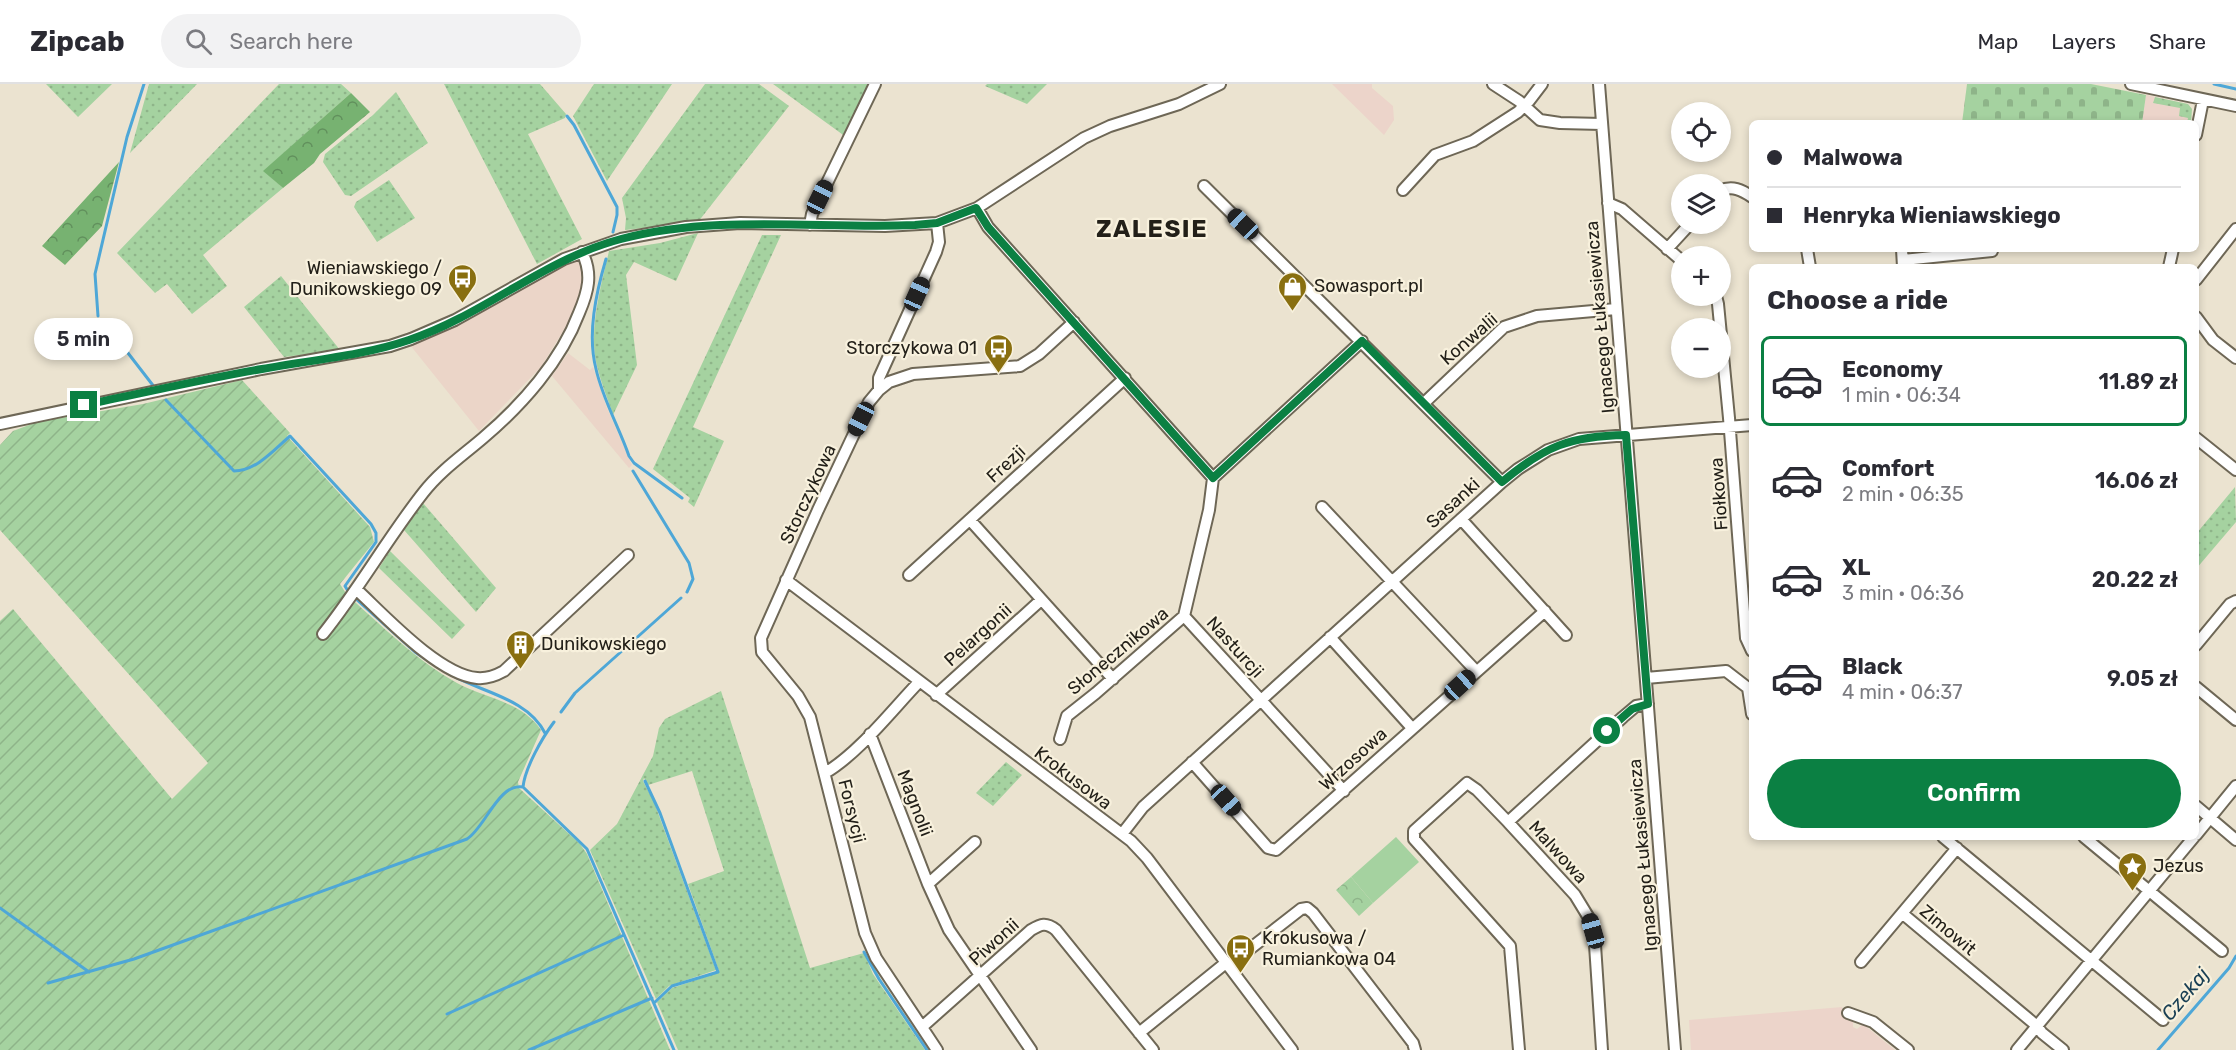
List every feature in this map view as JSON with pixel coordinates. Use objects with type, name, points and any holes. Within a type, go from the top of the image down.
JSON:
[{"type":"street","points":[[810,225],[812,214],[875,84]]},
{"type":"street","points":[[0,424],[251,371],[390,346],[455,320],[545,269],[582,252],[621,239],[686,227],[740,223],[885,226],[937,223],[976,208],[1084,138],[1110,126],[1179,104],[1220,84]]},
{"type":"street","points":[[1493,84],[1540,120],[1602,124]]},
{"type":"street","points":[[1403,190],[1435,155],[1473,141],[1524,106],[1542,84]]},
{"type":"street","name":"Ignacego Łukasiewicza","points":[[1599,84],[1675,1050]]},
{"type":"street","points":[[2131,84],[2236,106]]},
{"type":"street","points":[[2199,120],[2203,100]]},
{"type":"street","points":[[1204,186],[1502,482]]},
{"type":"street","points":[[1731,188],[1739,189],[1749,195]]},
{"type":"street","points":[[1608,202],[1622,209],[1671,252]]},
{"type":"street","points":[[976,208],[988,227],[1213,478],[1362,341]]},
{"type":"street","name":"Storczykowa","points":[[879,390],[879,378],[936,252],[939,242],[937,223]]},
{"type":"street","points":[[2199,276],[2236,230]]},
{"type":"street","points":[[1667,249],[1681,234]]},
{"type":"street","points":[[323,634],[357,590],[424,492],[453,462],[493,430],[537,384],[554,360],[577,320],[586,294],[589,273],[582,252]]},
{"type":"street","points":[[1903,259],[1981,252]]},
{"type":"street","name":"Fiołkowa","points":[[1718,306],[1746,638],[1749,644]]},
{"type":"street","name":"Konwalii","points":[[1424,403],[1504,327],[1531,317],[1616,309]]},
{"type":"street","points":[[2199,321],[2213,340],[2236,358]]},
{"type":"street","name":"Storczykowa","points":[[786,580],[852,436],[869,402],[879,390],[889,382],[911,374],[1020,366],[1039,354],[1074,322]]},
{"type":"street","name":"Frezji","points":[[909,575],[1125,378]]},
{"type":"street","name":"Sasanki","points":[[1122,834],[1143,807],[1192,762],[1391,581],[1502,482],[1529,461],[1557,445],[1579,439],[1749,425]]},
{"type":"street","points":[[2199,440],[2236,470]]},
{"type":"street","name":"Słonecznikowa","points":[[1060,739],[1067,716],[1184,616],[1209,510],[1213,478]]},
{"type":"street","points":[[1322,507],[1476,671]]},
{"type":"street","points":[[1461,519],[1566,635]]},
{"type":"street","points":[[969,520],[1113,679]]},
{"type":"street","points":[[357,590],[414,644],[465,675],[484,678],[504,672],[628,555]]},
{"type":"street","points":[[1740,558],[1749,560]]},
{"type":"street","name":"Krokusowa","points":[[786,580],[1122,834],[1147,858],[1293,1050]]},
{"type":"street","name":"Forsycji","points":[[786,580],[764,630],[761,645],[767,660],[798,696],[810,717],[865,933],[876,958],[937,1050]]},
{"type":"street","name":"Pelargonii","points":[[936,695],[1041,600]]},
{"type":"street","points":[[2199,641],[2230,604],[2236,601]]},
{"type":"street","name":"Wrzosowa","points":[[1192,762],[1268,848],[1274,851],[1279,849],[1545,611]]},
{"type":"street","name":"Nasturcji","points":[[1184,616],[1261,700]]},
{"type":"street","points":[[1330,637],[1412,728]]},
{"type":"street","points":[[1646,678],[1726,671],[1748,688],[1749,694]]},
{"type":"street","points":[[825,773],[870,734],[919,682]]},
{"type":"street","points":[[2199,689],[2236,720]]},
{"type":"street","points":[[1261,700],[1344,791]]},
{"type":"street","name":"Malwowa","points":[[1602,1050],[1595,945],[1589,918],[1575,895],[1509,822],[1623,717],[1636,706],[1648,704]]},
{"type":"street","name":"Magnolii","points":[[870,734],[928,884],[949,930],[1032,1050]]},
{"type":"street","points":[[1509,822],[1467,783],[1414,831],[1413,835],[1414,839],[1510,946],[1519,1050]]},
{"type":"street","points":[[2199,831],[2236,786]]},
{"type":"street","points":[[2199,809],[2236,840]]},
{"type":"street","points":[[1947,840],[2163,1020]]},
{"type":"street","points":[[2088,840],[2222,951]]},
{"type":"street","points":[[2017,1050],[2192,840]]},
{"type":"street","points":[[928,884],[975,842]]},
{"type":"street","name":"Zimowit","points":[[1957,848],[1903,914],[2063,1050]]},
{"type":"street","points":[[1138,1033],[1301,909],[1310,910],[1413,1043],[1415,1050]]},
{"type":"street","points":[[1861,962],[1903,914]]},
{"type":"street","name":"Piwonii","points":[[922,1027],[1031,930],[1041,924],[1048,924],[1056,930],[1152,1050]]},
{"type":"street","points":[[1848,1013],[1873,1022],[1908,1050]]},
{"type":"shaded area","points":[[1332,84],[1372,84],[1372,88],[1393,106],[1394,120],[1384,135]]},
{"type":"shaded area","points":[[2146,95],[2188,104],[2192,109],[2191,120],[2142,120]]},
{"type":"shaded area","points":[[575,257],[584,259],[586,274],[572,317],[541,367],[479,431],[410,345],[464,323]]},
{"type":"shaded area","points":[[568,353],[590,370],[593,367],[607,408],[632,465],[629,468],[552,376]]},
{"type":"shaded area","points":[[1842,1007],[1843,1015],[1853,1021],[1853,1027],[1857,1029],[1863,1024],[1895,1050],[1691,1050],[1689,1020]]},
{"type":"green space","points":[[46,84],[112,84],[78,117]]},
{"type":"green space","points":[[149,84],[197,84],[130,153]]},
{"type":"green space","points":[[279,84],[341,84],[351,93],[264,171],[283,188],[203,255],[227,286],[192,314],[167,284],[155,293],[117,253]]},
{"type":"green space","points":[[444,84],[540,84],[566,114],[565,118],[528,134],[582,239],[537,264]]},
{"type":"green space","points":[[594,84],[672,84],[607,181],[573,116]]},
{"type":"green space","points":[[705,84],[759,84],[789,106],[698,222],[625,230],[626,218],[622,198]]},
{"type":"green space","points":[[773,84],[871,84],[846,137]]},
{"type":"green space","points":[[987,84],[1047,84],[1027,104],[985,86]]},
{"type":"green space","points":[[1967,84],[2091,84],[2146,95],[2142,120],[1962,120]]},
{"type":"green space","points":[[396,92],[428,143],[351,196],[345,195],[323,162],[325,154],[373,115]]},
{"type":"green space","points":[[351,93],[370,112],[320,154],[314,163],[283,188],[263,171]]},
{"type":"green space","points":[[2155,97],[2188,104],[2192,109],[2191,120],[2179,116],[2180,108],[2153,103]]},
{"type":"green space","points":[[119,162],[102,226],[65,265],[42,246]]},
{"type":"green space","points":[[389,180],[415,218],[377,242],[354,207],[356,202]]},
{"type":"green space","points":[[698,233],[676,281],[634,262],[626,275],[637,365],[613,415],[600,379],[594,338],[599,294],[609,251],[660,243]]},
{"type":"green space","points":[[762,235],[781,235],[693,427],[724,441],[694,507],[688,502],[690,498],[653,469]]},
{"type":"green space","points":[[281,276],[340,350],[284,357],[244,307]]},
{"type":"green space","points":[[242,380],[290,433],[287,436],[370,527],[374,542],[340,584],[347,595],[427,664],[457,683],[524,713],[541,730],[518,782],[519,788],[580,844],[587,854],[670,1050],[0,1050],[0,621],[13,609],[172,799],[208,763],[0,530],[0,445],[13,431],[37,422],[143,404]]},
{"type":"green space","points":[[2235,487],[2236,522],[2199,565],[2199,530]]},
{"type":"green space","points":[[423,503],[496,588],[476,612],[404,530]]},
{"type":"green space","points":[[390,551],[465,625],[452,639],[379,568]]},
{"type":"green space","points":[[721,691],[810,968],[864,953],[873,974],[925,1050],[678,1050],[657,1002],[672,988],[719,971],[688,884],[724,871],[692,771],[648,785],[644,778],[643,781],[654,802],[716,970],[669,986],[656,999],[590,850],[617,824],[653,756],[659,728],[665,719]]},
{"type":"green space","points":[[1006,762],[1022,775],[993,806],[976,793]]},
{"type":"green space","points":[[1396,837],[1419,862],[1373,903],[1351,877]]},
{"type":"green space","points":[[1351,877],[1373,903],[1359,916],[1336,890]]},
{"type":"waterway","points":[[98,316],[95,274],[127,137],[144,84]]},
{"type":"waterway","points":[[2214,84],[2236,89]]},
{"type":"waterway","points":[[567,116],[574,125],[617,207],[613,232]]},
{"type":"waterway","points":[[606,259],[596,300],[592,342],[599,380],[629,456],[634,463],[682,498]]},
{"type":"waterway","points":[[111,331],[155,388]]},
{"type":"waterway","points":[[166,400],[234,471],[257,464],[290,436],[371,524],[376,533],[376,542],[345,586],[348,591]]},
{"type":"waterway","points":[[633,471],[689,563],[693,579],[687,592]]},
{"type":"waterway","points":[[561,712],[575,693],[681,598]]},
{"type":"waterway","points":[[356,599],[415,652],[430,662]]},
{"type":"waterway","points":[[446,672],[514,703],[537,721],[545,733]]},
{"type":"waterway","points":[[554,722],[535,753],[523,787],[587,849],[674,1050]]},
{"type":"waterway","points":[[645,781],[660,813],[718,972],[672,986],[654,1003]]},
{"type":"waterway","points":[[48,983],[134,959],[467,839],[480,826],[499,798],[514,787],[523,787]]},
{"type":"waterway","points":[[0,908],[89,972]]},
{"type":"waterway","points":[[447,1014],[624,935]]},
{"type":"waterway","points":[[864,952],[879,979],[927,1050]]},
{"type":"waterway","name":"Czekaj","points":[[2158,1050],[2229,968],[2236,956]]},
{"type":"waterway","points":[[529,1050],[652,998]]},
{"type":"place","name":"Wieniawskiego / Dunikowskiego 09","points":[[463,304]]},
{"type":"place","name":"Sowasport.pl","points":[[1293,312]]},
{"type":"place","name":"Storczykowa 01","points":[[998,374]]},
{"type":"place","name":"Dunikowskiego","points":[[520,670]]},
{"type":"place","name":"Jezus","points":[[2132,892]]},
{"type":"place","name":"Krokusowa / Rumiankowa 04","points":[[1241,974]]},
{"type":"district","name":"ZALESIE","points":[[1152,229]]},
{"type":"route","points":[[84,405],[261,369],[390,346],[455,320],[564,259],[607,243],[651,232],[740,223],[823,226],[915,225],[937,223],[976,208],[988,227],[1213,478],[1362,341],[1502,482],[1529,461],[1557,445],[1579,439],[1626,435],[1648,704],[1636,706],[1607,731]]}]
